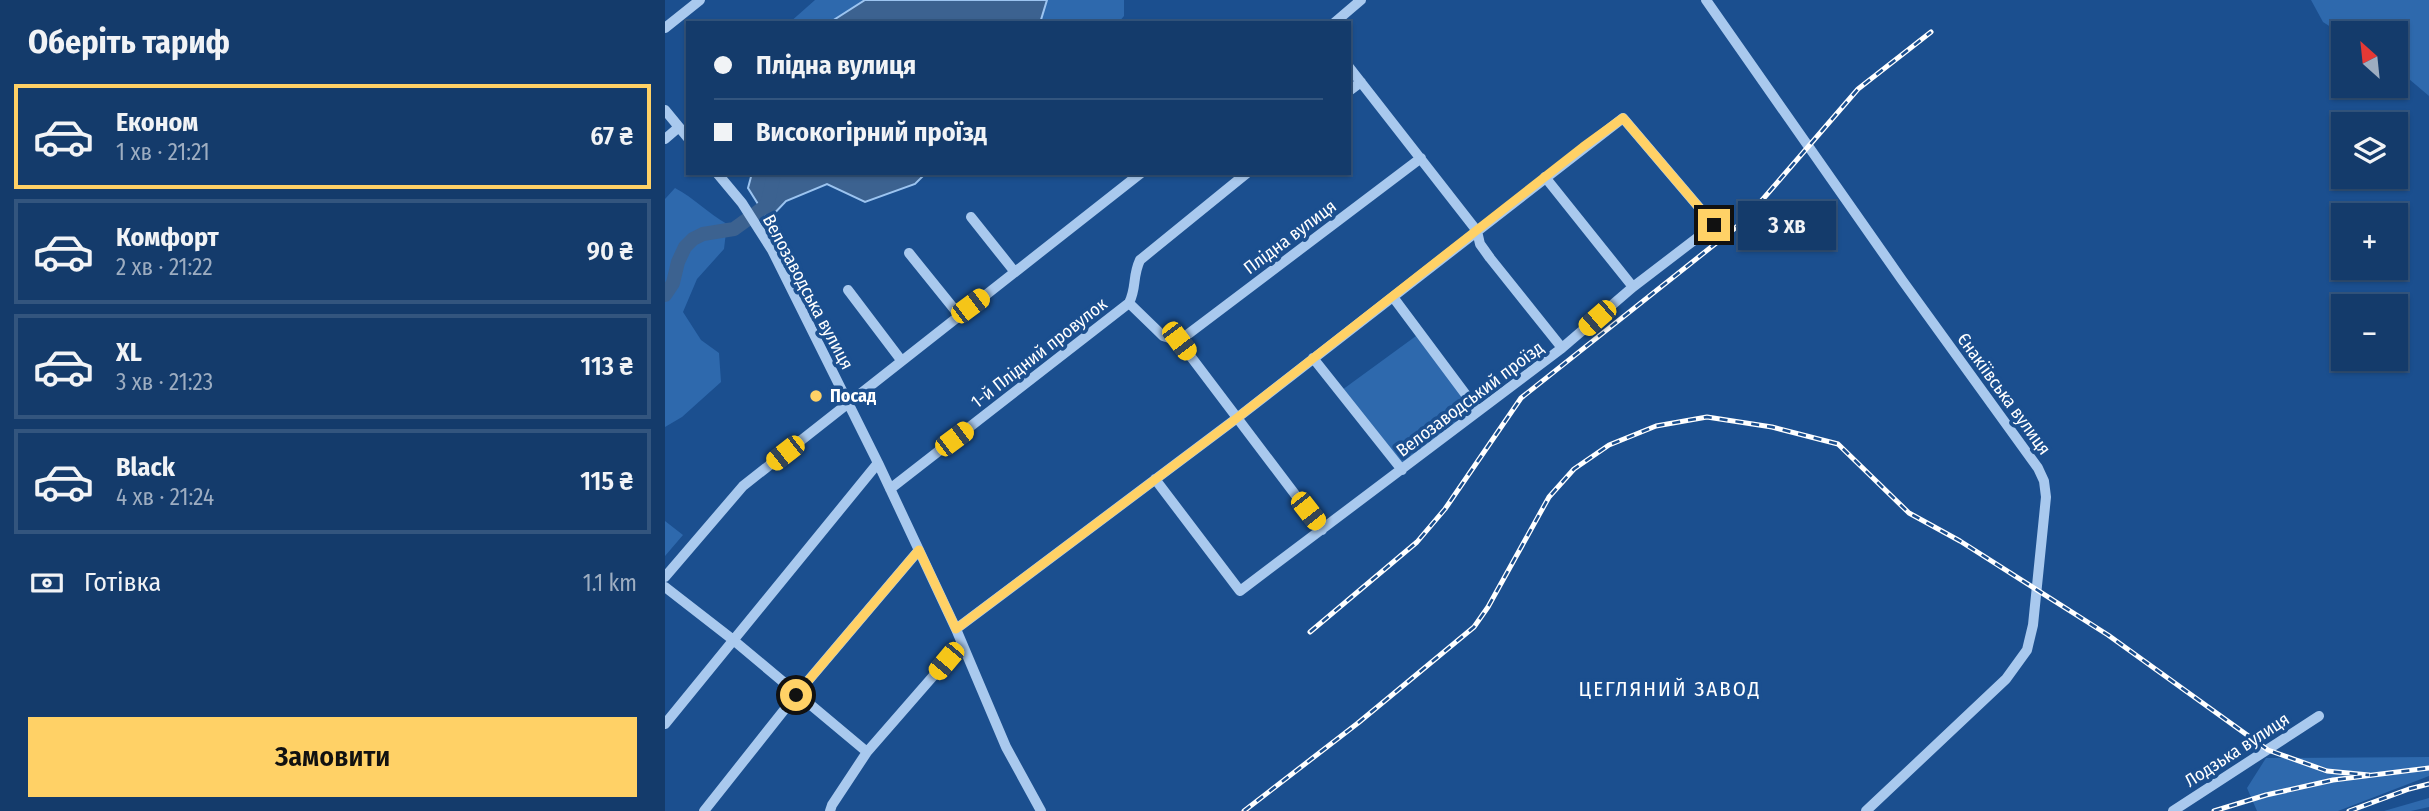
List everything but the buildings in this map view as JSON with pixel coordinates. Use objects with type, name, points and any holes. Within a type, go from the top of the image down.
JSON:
[{"type":"street","points":[[665,28],[700,0]]},
{"type":"street","points":[[1336,21],[1360,0]]},
{"type":"street","name":"Єнакіївська вулиця","points":[[1706,0],[1902,280],[2038,468],[2044,481],[2046,497],[2033,625],[2027,650],[2006,679],[1866,811]]},
{"type":"street","points":[[1351,70],[1477,231],[1480,244],[1490,258],[1562,348]]},
{"type":"street","points":[[1351,90],[1361,82]]},
{"type":"street","points":[[665,110],[686,136]]},
{"type":"street","name":"Велозаводський проїзд","points":[[1156,479],[1240,591],[1562,348],[1633,287],[1714,225],[1623,118],[1545,177]]},
{"type":"street","points":[[665,139],[679,127]]},
{"type":"street","name":"Плідна вулиця","points":[[1179,341],[1421,158]]},
{"type":"street","name":"Велозаводська вулиця","points":[[719,175],[742,203],[762,236],[848,402],[956,629],[1006,747],[1041,811]]},
{"type":"street","points":[[665,577],[743,486],[1138,175]]},
{"type":"street","name":"1-й Плідний провулок","points":[[890,489],[1129,303],[1135,291],[1134,272],[1140,260],[1245,175]]},
{"type":"street","points":[[956,629],[1237,418],[1545,177],[1633,287]]},
{"type":"street","points":[[971,217],[1014,271]]},
{"type":"street","points":[[909,253],[958,315]]},
{"type":"street","points":[[848,290],[901,360]]},
{"type":"street","points":[[1393,297],[1478,411]]},
{"type":"street","points":[[1129,303],[1163,336],[1179,341],[1322,530]]},
{"type":"street","points":[[1313,358],[1402,470]]},
{"type":"street","points":[[665,724],[877,463]]},
{"type":"street","points":[[704,811],[796,695],[919,550]]},
{"type":"street","points":[[665,587],[732,639],[867,752]]},
{"type":"street","points":[[830,811],[867,752],[962,643]]},
{"type":"street","name":"Лодзька вулиця","points":[[2173,811],[2319,716]]},
{"type":"shaded area","points":[[815,0],[865,0],[832,21],[791,21]]},
{"type":"shaded area","points":[[865,0],[1047,0],[1041,21],[832,21]]},
{"type":"shaded area","points":[[1047,0],[1124,0],[1124,16],[1120,21],[1041,21]]},
{"type":"shaded area","points":[[2311,0],[2429,0],[2429,96],[2408,78],[2408,21],[2331,21],[2331,27],[2323,22]]},
{"type":"shaded area","points":[[751,175],[924,175],[915,184],[865,202],[827,184],[786,201],[768,220],[748,188]]},
{"type":"shaded area","points":[[675,188],[727,224],[724,249],[697,279],[683,312],[701,340],[719,353],[721,382],[682,417],[665,427],[665,199]]},
{"type":"shaded area","points":[[1416,336],[1471,407],[1471,413],[1405,464],[1400,463],[1342,390]]},
{"type":"shaded area","points":[[665,521],[683,535],[665,556]]},
{"type":"shaded area","points":[[2429,757],[2429,776],[2338,811],[2257,811],[2247,788],[2266,758]]},
{"type":"shaded area","points":[[2429,798],[2429,807],[2411,811],[2384,811]]},
{"type":"waterway","points":[[665,295],[673,283],[685,247],[703,234],[734,229],[763,208],[768,202],[774,175]]},
{"type":"railway","points":[[1310,632],[1417,542],[1445,509],[1521,398],[1744,221],[1858,89],[1931,32]]},
{"type":"railway","points":[[1244,811],[1358,723],[1474,627],[1488,607],[1549,497],[1574,469],[1609,445],[1656,426],[1707,417],[1772,427],[1838,444],[1909,513],[1960,541],[2108,635],[2268,750],[2327,771],[2369,775]]},
{"type":"railway","points":[[2214,811],[2266,795],[2333,780],[2429,768]]},
{"type":"railway","points":[[2349,811],[2429,784]]},
{"type":"place","name":"Посад","points":[[816,396]]},
{"type":"district","name":"ЦЕГЛЯНИЙ ЗАВОД","points":[[1670,689]]},
{"type":"route","points":[[796,695],[919,550],[956,629],[1237,418],[1623,118],[1714,225]]}]
